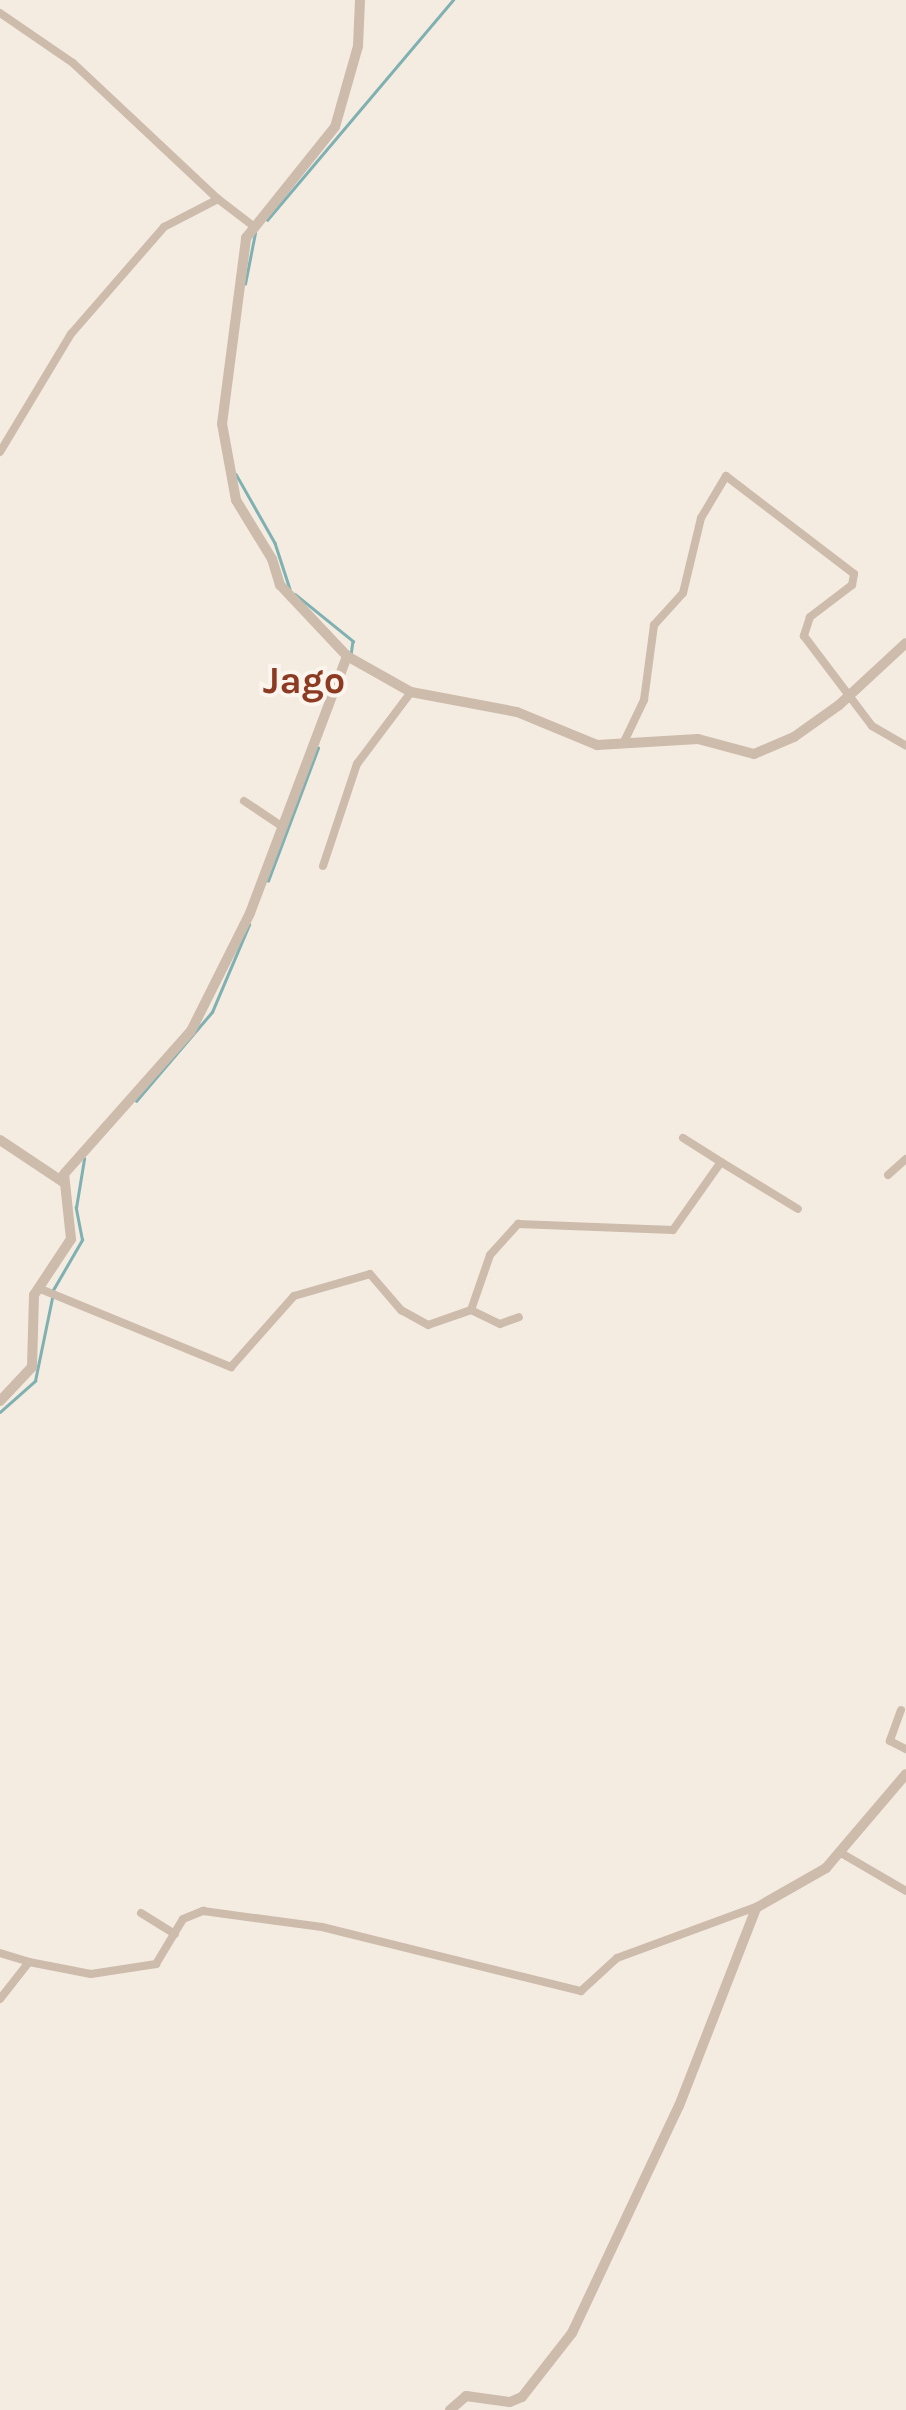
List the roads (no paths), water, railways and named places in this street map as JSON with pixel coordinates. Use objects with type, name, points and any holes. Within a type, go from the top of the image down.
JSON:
[{"type":"street","points":[[360,0],[354,62],[334,127],[311,164],[252,226],[224,368],[224,456],[236,500],[272,559],[280,585],[350,658],[411,692],[517,712],[597,745],[698,739],[754,754],[794,737],[848,696],[906,643]]},
{"type":"street","points":[[0,13],[73,63],[218,200],[252,226]]},
{"type":"street","points":[[0,452],[71,334],[122,268],[164,227],[218,200]]},
{"type":"street","points":[[623,744],[644,700],[656,618],[683,594],[701,518],[726,476],[854,574],[852,585],[810,617],[804,636],[872,726],[906,746]]},
{"type":"street","points":[[0,1401],[32,1368],[41,1288],[71,1239],[63,1182],[90,1137],[191,1032],[250,913],[350,658]]},
{"type":"street","points":[[323,866],[358,764],[411,692]]},
{"type":"street","points":[[244,801],[283,827]]},
{"type":"street","points":[[683,1138],[798,1209]]},
{"type":"street","points":[[0,1140],[63,1182]]},
{"type":"street","points":[[888,1175],[906,1159]]},
{"type":"street","points":[[471,1310],[490,1254],[518,1224],[644,1225],[665,1234],[692,1208],[720,1162]]},
{"type":"street","points":[[41,1288],[231,1368],[294,1296],[368,1274],[379,1278],[401,1310],[428,1325],[471,1310],[500,1324],[519,1317]]},
{"type":"street","points":[[900,1710],[890,1741],[906,1749]]},
{"type":"street","points":[[0,1953],[91,1974],[142,1968],[163,1959],[175,1934],[198,1911],[280,1920],[578,1991],[626,1954],[758,1906],[807,1883],[841,1853],[906,1774]]},
{"type":"street","points":[[841,1853],[906,1891]]},
{"type":"street","points":[[450,2410],[466,2396],[510,2402],[527,2394],[576,2329],[617,2250],[758,1906]]},
{"type":"street","points":[[141,1914],[175,1934]]},
{"type":"street","points":[[0,1998],[29,1962]]},
{"type":"waterway","points":[[267,220],[453,0]]},
{"type":"waterway","points":[[245,284],[255,233]]},
{"type":"waterway","points":[[236,474],[275,543],[290,589]]},
{"type":"waterway","points":[[295,594],[353,641],[351,656]]},
{"type":"waterway","points":[[268,881],[318,748]]},
{"type":"waterway","points":[[136,1101],[212,1012],[249,925]]},
{"type":"waterway","points":[[53,1290],[82,1240],[76,1208],[84,1159]]},
{"type":"waterway","points":[[0,1412],[35,1381],[52,1298]]},
{"type":"district","name":"Jago","points":[[304,681]]}]
